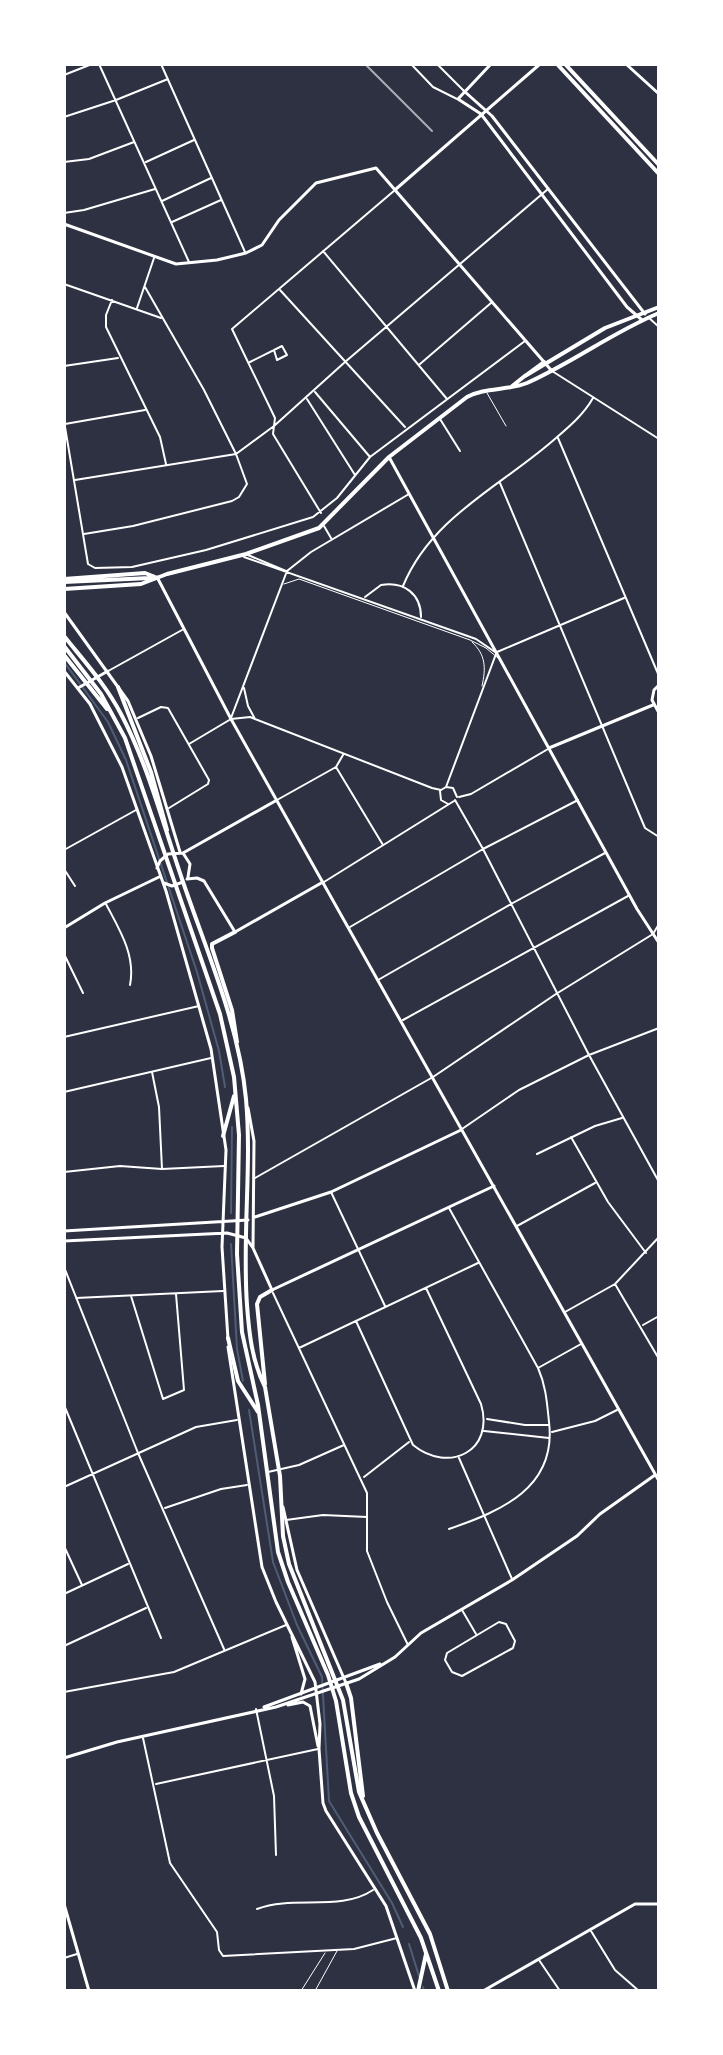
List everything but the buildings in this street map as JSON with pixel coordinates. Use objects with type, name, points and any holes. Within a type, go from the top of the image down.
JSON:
[{"type":"main road","points":[[491,64],[458,99],[481,114],[540,195],[636,316]]},
{"type":"main road","points":[[396,189],[540,64]]},
{"type":"main road","points":[[557,64],[659,174]]},
{"type":"main road","points":[[565,64],[659,165]]},
{"type":"main road","points":[[626,64],[659,94]]},
{"type":"main road","points":[[464,91],[485,110],[645,317]]},
{"type":"main road","points":[[64,224],[176,264],[190,263],[246,253],[262,245],[279,220],[316,183],[370,167],[379,169],[551,370]]},
{"type":"main road","points":[[64,589],[141,584],[243,555],[323,525],[389,457],[467,397],[528,382],[659,310]]},
{"type":"main road","points":[[525,376],[605,328],[636,316],[645,317]]},
{"type":"main road","points":[[510,387],[544,362]]},
{"type":"main road","points":[[389,457],[606,853],[659,943]]},
{"type":"main road","points":[[65,581],[145,573],[155,578],[659,1481]]},
{"type":"main road","points":[[64,612],[108,671],[137,719],[180,853],[190,864],[186,880]]},
{"type":"main road","points":[[64,636],[120,712],[138,751],[239,1056]]},
{"type":"main road","points":[[64,646],[114,716],[137,768],[213,992],[230,1055],[239,1135],[237,1254],[244,1347],[260,1414],[282,1565],[336,1701],[355,1805],[426,1952],[439,1991]]},
{"type":"main road","points":[[64,655],[114,716]]},
{"type":"main road","points":[[64,671],[90,704],[114,750],[157,869],[200,1006],[212,1058],[223,1136],[223,1291],[248,1485],[262,1567],[315,1682],[320,1724],[319,1749]]},
{"type":"main road","points":[[79,687],[108,671]]},
{"type":"main road","points":[[659,685],[652,695],[653,705],[659,713]]},
{"type":"main road","points":[[118,687],[162,804],[170,844]]},
{"type":"main road","points":[[549,749],[653,705]]},
{"type":"main road","points":[[157,869],[168,854],[180,853],[277,800]]},
{"type":"main road","points":[[160,879],[168,885],[197,878],[204,881],[235,932]]},
{"type":"main road","points":[[64,928],[105,903],[160,879]]},
{"type":"main road","points":[[253,1248],[253,1127],[232,1010],[212,944],[323,882]]},
{"type":"main road","points":[[223,1136],[235,1090]]},
{"type":"main road","points":[[246,1098],[244,1269],[251,1347],[265,1387]]},
{"type":"main road","points":[[64,1231],[246,1221],[331,1192],[462,1129]]},
{"type":"main road","points":[[363,1802],[353,1712],[344,1681],[297,1570],[286,1520],[265,1387],[257,1304],[260,1297],[272,1290],[494,1186]]},
{"type":"main road","points":[[64,1241],[225,1233],[246,1238],[272,1290]]},
{"type":"main road","points":[[228,1338],[238,1381],[260,1414]]},
{"type":"main road","points":[[276,1707],[344,1681],[359,1679],[408,1646],[421,1633],[512,1580],[577,1536],[600,1514],[657,1474]]},
{"type":"main road","points":[[282,1498],[280,1508],[285,1550],[343,1700],[359,1792],[430,1934],[448,1991]]},
{"type":"main road","points":[[292,1634],[305,1679],[301,1694]]},
{"type":"main road","points":[[64,1758],[314,1692]]},
{"type":"main road","points":[[256,1709],[301,1702],[308,1704],[319,1749],[326,1811],[386,1906],[416,1991]]},
{"type":"main road","points":[[64,1904],[89,1991]]},
{"type":"main road","points":[[483,1991],[635,1904],[659,1904]]},
{"type":"main road","points":[[416,1991],[426,1952]]},
{"type":"street","points":[[64,75],[92,64]]},
{"type":"street","points":[[99,64],[190,263]]},
{"type":"street","points":[[161,64],[246,253]]},
{"type":"street","points":[[411,64],[433,87],[458,99]]},
{"type":"street","points":[[437,64],[464,91]]},
{"type":"street","points":[[64,117],[168,78]]},
{"type":"street","points":[[145,162],[195,139]]},
{"type":"street","points":[[64,162],[89,159],[135,142]]},
{"type":"street","points":[[162,201],[212,178]]},
{"type":"street","points":[[64,213],[156,189]]},
{"type":"street","points":[[321,513],[273,434],[275,418],[232,329],[396,189]]},
{"type":"street","points":[[74,480],[236,454],[306,399],[548,189]]},
{"type":"street","points":[[172,222],[222,199]]},
{"type":"street","points":[[323,251],[447,400]]},
{"type":"street","points":[[137,309],[154,256]]},
{"type":"street","points":[[64,284],[162,318]]},
{"type":"street","points":[[83,535],[232,501],[245,489],[245,476],[236,454],[204,390],[145,287]]},
{"type":"street","points":[[279,290],[406,428]]},
{"type":"street","points":[[112,300],[105,320],[119,357],[160,437],[166,464]]},
{"type":"street","points":[[419,364],[492,302]]},
{"type":"street","points":[[645,317],[659,327]]},
{"type":"street","points":[[146,410],[64,423],[88,564],[95,568],[132,567],[206,550],[321,513],[370,457],[526,340]]},
{"type":"street","points":[[249,362],[274,350]]},
{"type":"street","points":[[64,366],[119,357]]},
{"type":"street","points":[[551,370],[659,439]]},
{"type":"street","points":[[314,391],[370,457]]},
{"type":"street","points":[[403,586],[415,560],[432,537],[463,507],[500,483],[558,437],[588,408],[593,398]]},
{"type":"street","points":[[306,399],[355,475]]},
{"type":"street","points":[[440,419],[460,451]]},
{"type":"street","points":[[558,437],[659,676]]},
{"type":"street","points":[[500,483],[645,828],[659,837]]},
{"type":"street","points":[[231,719],[287,571],[409,494]]},
{"type":"street","points":[[323,525],[332,540]]},
{"type":"street","points":[[243,555],[476,639],[496,654]]},
{"type":"street","points":[[364,598],[381,585],[403,586],[416,596],[420,619]]},
{"type":"street","points":[[441,790],[446,787],[496,654],[626,598]]},
{"type":"street","points":[[108,671],[182,630]]},
{"type":"street","points":[[244,683],[245,699],[256,720]]},
{"type":"street","points":[[137,719],[161,707],[168,708],[208,784],[168,808]]},
{"type":"street","points":[[189,744],[231,719],[243,717],[441,790]]},
{"type":"street","points":[[323,882],[456,798],[471,794],[549,749]]},
{"type":"street","points":[[277,800],[336,767],[344,754]]},
{"type":"street","points":[[336,767],[384,846]]},
{"type":"street","points":[[446,787],[455,790],[456,798],[556,994],[659,1182]]},
{"type":"street","points":[[441,790],[441,800],[450,804]]},
{"type":"street","points":[[348,928],[483,849],[578,800]]},
{"type":"street","points":[[64,850],[136,810]]},
{"type":"street","points":[[378,980],[606,853]]},
{"type":"street","points":[[64,869],[75,886]]},
{"type":"street","points":[[401,1021],[630,895]]},
{"type":"street","points":[[105,903],[125,941],[132,973],[130,985]]},
{"type":"street","points":[[254,1179],[433,1077],[556,994],[653,934],[659,924]]},
{"type":"street","points":[[64,954],[83,993]]},
{"type":"street","points":[[64,1037],[200,1006]]},
{"type":"street","points":[[462,1129],[519,1090],[589,1055],[659,1028]]},
{"type":"street","points":[[64,1092],[212,1058]]},
{"type":"street","points":[[152,1071],[159,1107],[162,1169]]},
{"type":"street","points":[[537,1154],[595,1126],[624,1118]]},
{"type":"street","points":[[571,1137],[621,1223],[646,1253]]},
{"type":"street","points":[[64,1172],[120,1166],[162,1169],[225,1166]]},
{"type":"street","points":[[517,1226],[597,1182]]},
{"type":"street","points":[[331,1192],[385,1307]]},
{"type":"street","points":[[448,1207],[538,1368],[546,1390],[551,1432],[544,1465],[528,1488],[508,1505],[449,1529]]},
{"type":"street","points":[[565,1312],[615,1284],[659,1237]]},
{"type":"street","points":[[299,1348],[479,1263]]},
{"type":"street","points":[[64,1267],[138,1453],[224,1649]]},
{"type":"street","points":[[615,1284],[659,1359]]},
{"type":"street","points":[[356,1321],[410,1441],[432,1457],[459,1458],[483,1431],[485,1418],[426,1288]]},
{"type":"street","points":[[272,1290],[362,1479],[367,1493],[366,1540],[370,1562],[408,1646]]},
{"type":"street","points":[[75,1298],[223,1291]]},
{"type":"street","points":[[131,1296],[163,1399],[184,1390],[176,1294]]},
{"type":"street","points":[[641,1326],[659,1316]]},
{"type":"street","points":[[538,1368],[582,1344]]},
{"type":"street","points":[[64,1405],[161,1638]]},
{"type":"street","points":[[551,1432],[595,1421],[618,1410]]},
{"type":"street","points":[[485,1418],[525,1425],[549,1425]]},
{"type":"street","points":[[64,1487],[196,1427],[238,1420]]},
{"type":"street","points":[[483,1431],[551,1438]]},
{"type":"street","points":[[362,1479],[410,1441]]},
{"type":"street","points":[[268,1472],[299,1465],[346,1445]]},
{"type":"street","points":[[459,1458],[512,1580]]},
{"type":"street","points":[[163,1509],[188,1498],[248,1485]]},
{"type":"street","points":[[286,1520],[323,1515],[368,1517]]},
{"type":"street","points":[[64,1546],[82,1586]]},
{"type":"street","points":[[64,1594],[129,1563]]},
{"type":"street","points":[[64,1646],[149,1607]]},
{"type":"street","points":[[462,1610],[477,1635]]},
{"type":"street","points":[[502,1622],[506,1624],[515,1644],[462,1676],[454,1674],[445,1660],[447,1653],[477,1635],[502,1622]]},
{"type":"street","points":[[64,1692],[174,1672],[287,1625]]},
{"type":"street","points":[[256,1709],[274,1801],[276,1855]]},
{"type":"street","points":[[143,1737],[170,1863],[217,1932],[221,1954],[238,1956],[338,1950],[367,1947],[397,1938]]},
{"type":"street","points":[[154,1785],[319,1749]]},
{"type":"street","points":[[257,1909],[276,1903],[349,1900],[375,1888]]},
{"type":"street","points":[[591,1930],[615,1970],[639,1991]]},
{"type":"street","points":[[64,1958],[77,1954]]},
{"type":"street","points":[[539,1960],[560,1991]]},
{"type":"lane","points":[[486,391],[506,426]]},
{"type":"lane","points":[[281,586],[299,579],[470,640],[496,654]]},
{"type":"lane","points":[[470,640],[479,649],[485,664],[482,686]]},
{"type":"lane","points":[[315,1991],[338,1950]]},
{"type":"lane","points":[[301,1991],[326,1951]]},
{"type":"waterway","points":[[64,662],[108,722],[126,760],[197,972],[219,1051],[225,1087]]},
{"type":"waterway","points":[[231,1213],[232,1127]]},
{"type":"waterway","points":[[231,1244],[237,1349],[243,1381]]},
{"type":"waterway","points":[[249,1410],[273,1562],[297,1625],[322,1677],[329,1801],[392,1903],[403,1927]]},
{"type":"waterway","points":[[409,1944],[419,1976]]},
{"type":"waterway","points":[[423,1987],[424,1991]]},
{"type":"railway","points":[[365,64],[432,131]]}]
